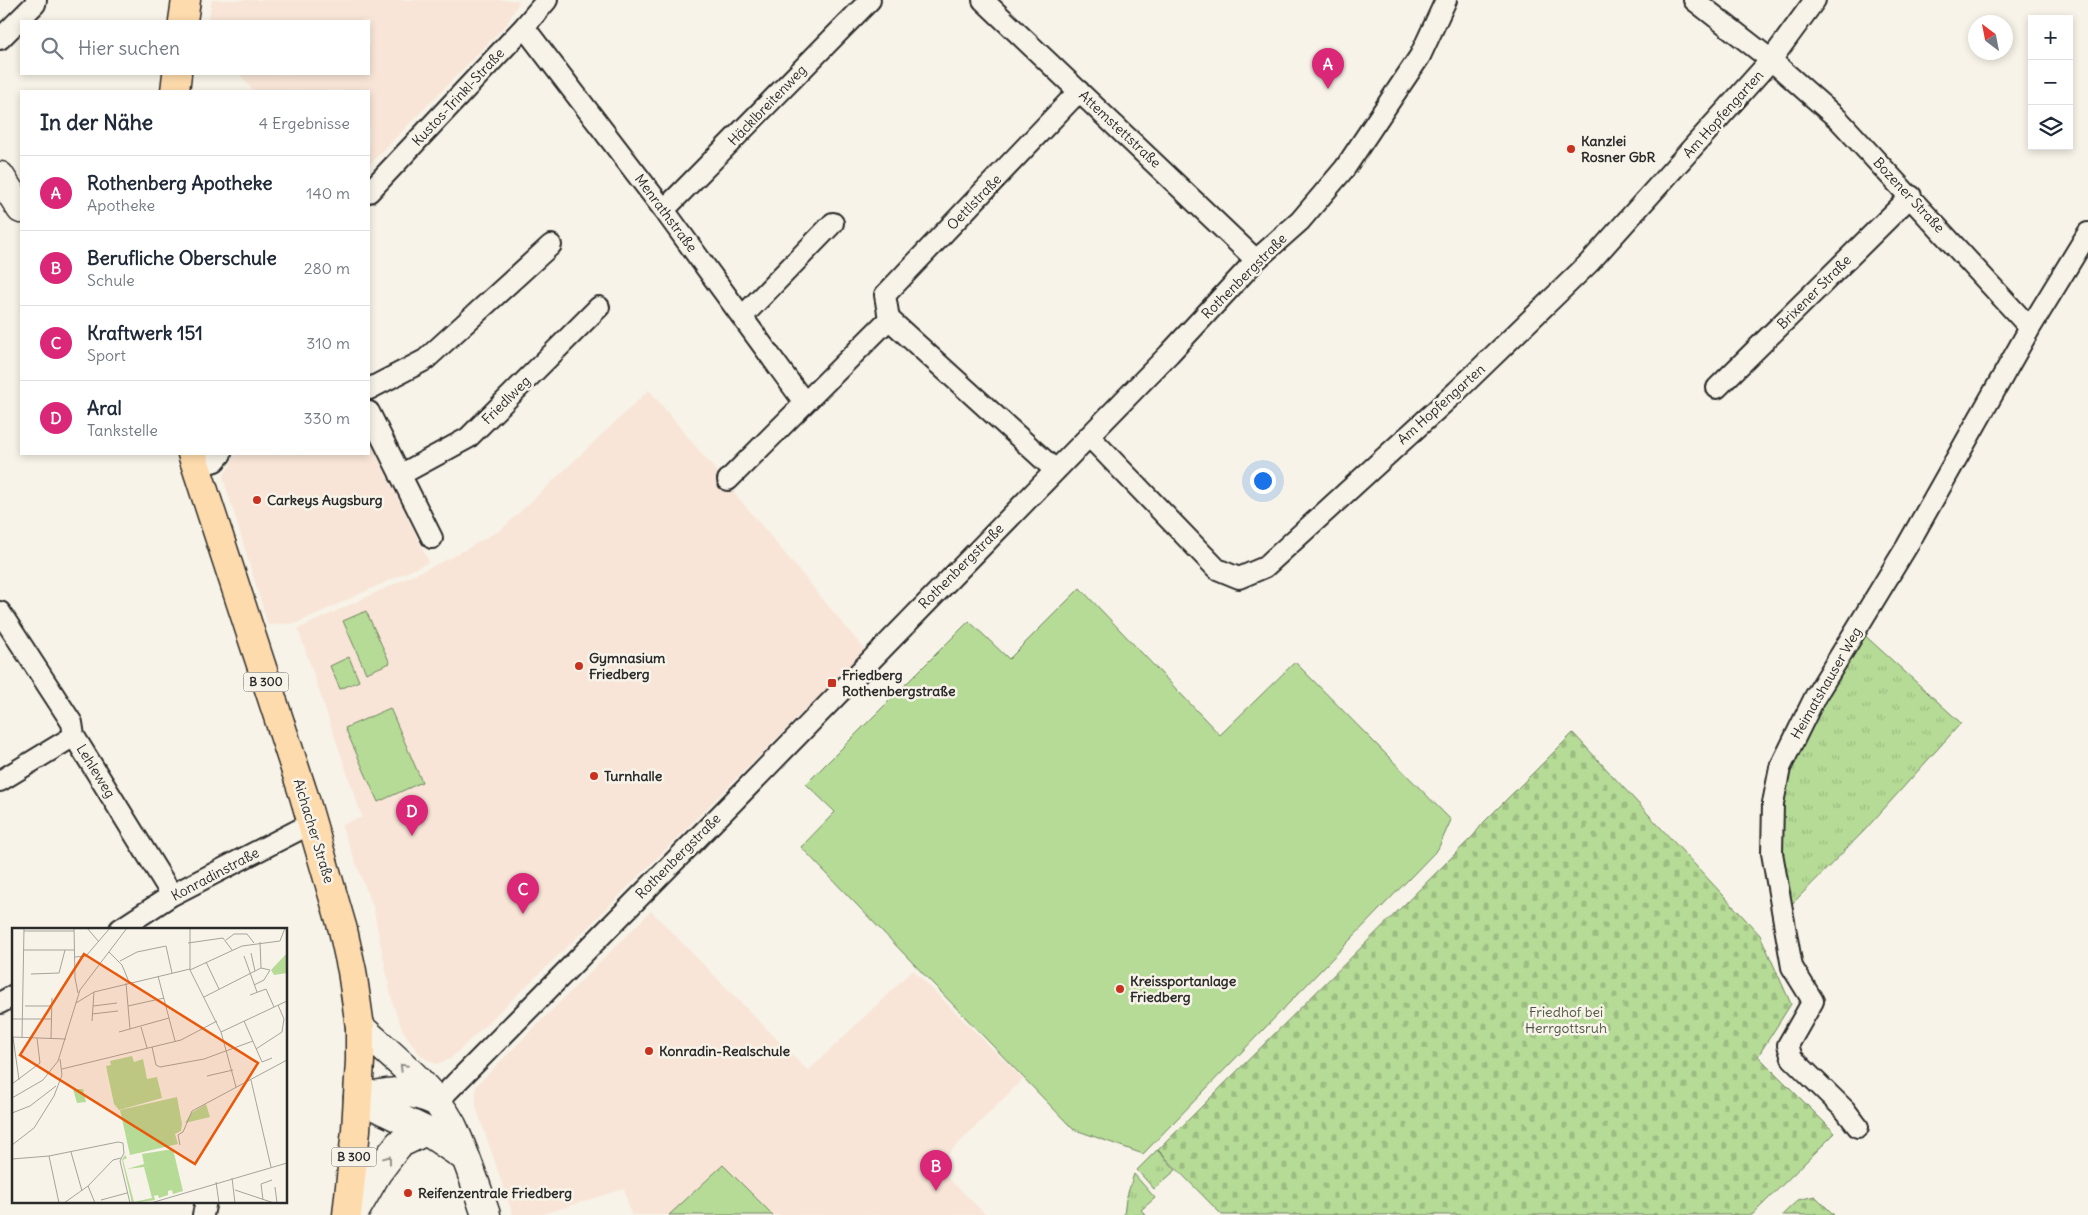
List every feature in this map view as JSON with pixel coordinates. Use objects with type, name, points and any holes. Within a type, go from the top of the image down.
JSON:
[{"type":"main road","points":[[183,20],[186,0]]},
{"type":"main road","points":[[176,90],[178,75]]},
{"type":"main road","points":[[0,176],[20,206]]},
{"type":"main road","name":"Aichacher Straße","points":[[194,460],[312,823],[344,930],[360,1027],[358,1098]]},
{"type":"main road","points":[[360,1027],[396,1060],[436,1102],[451,1124],[466,1158],[486,1215]]},
{"type":"main road","points":[[358,1098],[399,1090],[416,1093],[436,1102]]},
{"type":"main road","points":[[358,1098],[426,1131],[466,1158]]},
{"type":"main road","name":"B 300","points":[[347,1215],[358,1098]]},
{"type":"main road","points":[[353,1215],[377,1173],[399,1144],[426,1131]]},
{"type":"street","points":[[0,38],[35,4],[36,0]]},
{"type":"street","name":"Kustos-Trinkl-Straße","points":[[370,191],[547,0]]},
{"type":"street","name":"Häcklbreitenweg","points":[[664,210],[870,0]]},
{"type":"street","name":"Attemstettstraße","points":[[983,0],[1256,260]]},
{"type":"street","name":"Rothenbergstraße","points":[[436,1102],[1089,436],[1256,260],[1300,220],[1345,168],[1420,56],[1446,0]]},
{"type":"street","name":"Bozener Straße","points":[[1694,0],[1771,60],[1839,120],[1911,196],[2030,328]]},
{"type":"street","name":"Am Hopfengarten","points":[[1089,436],[1217,569],[1239,578],[1265,567],[1545,308],[1598,253],[1771,60],[1815,0]]},
{"type":"street","name":"Menrathstraße","points":[[524,27],[664,210],[804,402]]},
{"type":"street","name":"Oettlstraße","points":[[889,319],[885,295],[1079,91]]},
{"type":"street","name":"Brixener Straße","points":[[1717,388],[1911,196]]},
{"type":"street","points":[[742,316],[833,223]]},
{"type":"street","points":[[2030,328],[2088,233]]},
{"type":"street","points":[[370,388],[424,360],[551,245]]},
{"type":"street","name":"Friedlweg","points":[[400,475],[468,438],[599,308]]},
{"type":"street","points":[[728,480],[889,319],[1055,470]]},
{"type":"street","name":"Heimatshauser Weg","points":[[1858,1127],[1846,1110],[1792,1058],[1788,1045],[1813,1001],[1792,967],[1772,853],[1773,804],[1780,768],[1815,697],[1907,546],[2030,328]]},
{"type":"street","points":[[370,414],[432,538]]},
{"type":"street","points":[[194,460],[215,461],[220,455]]},
{"type":"street","name":"Lehleweg","points":[[2,619],[72,723],[74,736],[172,896]]},
{"type":"street","points":[[0,781],[74,736]]},
{"type":"street","name":"Konradinstraße","points":[[122,928],[172,896],[312,823]]},
{"type":"street","points":[[0,1003],[12,996]]},
{"type":"street","points":[[203,1215],[206,1202]]},
{"type":"shaded area","points":[[212,0],[517,0],[519,2],[506,25],[370,164],[370,90],[252,90],[241,75],[370,75],[370,20],[208,20]]},
{"type":"shaded area","name":"Gymnasium Friedberg","points":[[649,390],[865,650],[590,925],[450,1059],[436,1064],[421,1056],[403,1031],[393,1005],[373,907],[341,825],[362,817],[298,629],[452,557],[502,529]]},
{"type":"shaded area","points":[[370,441],[429,562],[297,623],[268,625],[223,477],[235,455],[370,455]]},
{"type":"shaded area","name":"Konradin-Realschule","points":[[651,911],[808,1071],[913,970],[1023,1079],[936,1166],[986,1215],[631,1215],[624,1189],[540,1215],[513,1215],[476,1107],[476,1086]]},
{"type":"green space","name":"Kreissportanlage Friedberg","points":[[1080,588],[1220,735],[1295,662],[1451,820],[1438,849],[1143,1154],[1073,1129],[801,847],[835,812],[806,784],[969,621],[1009,659]]},
{"type":"green space","points":[[366,611],[390,663],[366,673],[343,621]]},
{"type":"green space","points":[[1860,631],[1961,723],[1864,831],[1786,910],[1780,833],[1783,788],[1796,748],[1816,708]]},
{"type":"green space","points":[[349,657],[359,681],[340,689],[330,666]]},
{"type":"green space","points":[[390,708],[422,782],[378,802],[345,728]]},
{"type":"green space","name":"Friedhof bei Herrgottsruh","points":[[1573,733],[1760,935],[1791,1004],[1758,1056],[1835,1133],[1752,1215],[1222,1215],[1158,1150],[1474,835],[1483,823]]},
{"type":"green space","points":[[1157,1150],[1176,1170],[1154,1189],[1137,1170]]},
{"type":"green space","points":[[723,1165],[773,1215],[669,1215]]},
{"type":"green space","points":[[1134,1174],[1155,1198],[1141,1210],[1146,1215],[1124,1215],[1126,1199]]},
{"type":"green space","points":[[1815,1196],[1834,1215],[1782,1215],[1798,1200]]},
{"type":"place","name":"Rothenberg Apotheke","points":[[1328,89]]},
{"type":"place","name":"Kanzlei Rosner GbR","points":[[1571,149]]},
{"type":"place","name":"Carkeys Augsburg","points":[[257,500]]},
{"type":"place","name":"Gymnasium Friedberg","points":[[579,666]]},
{"type":"place","name":"Friedberg Rothenbergstraße","points":[[832,683]]},
{"type":"place","name":"Turnhalle","points":[[594,776]]},
{"type":"place","name":"Aral","points":[[412,836]]},
{"type":"place","name":"Kraftwerk 151","points":[[523,914]]},
{"type":"place","name":"Kreissportanlage Friedberg","points":[[1120,989]]},
{"type":"place","name":"Konradin-Realschule","points":[[649,1051]]},
{"type":"place","name":"Berufliche Oberschule","points":[[936,1191]]},
{"type":"place","name":"Reifenzentrale Friedberg","points":[[408,1193]]}]
